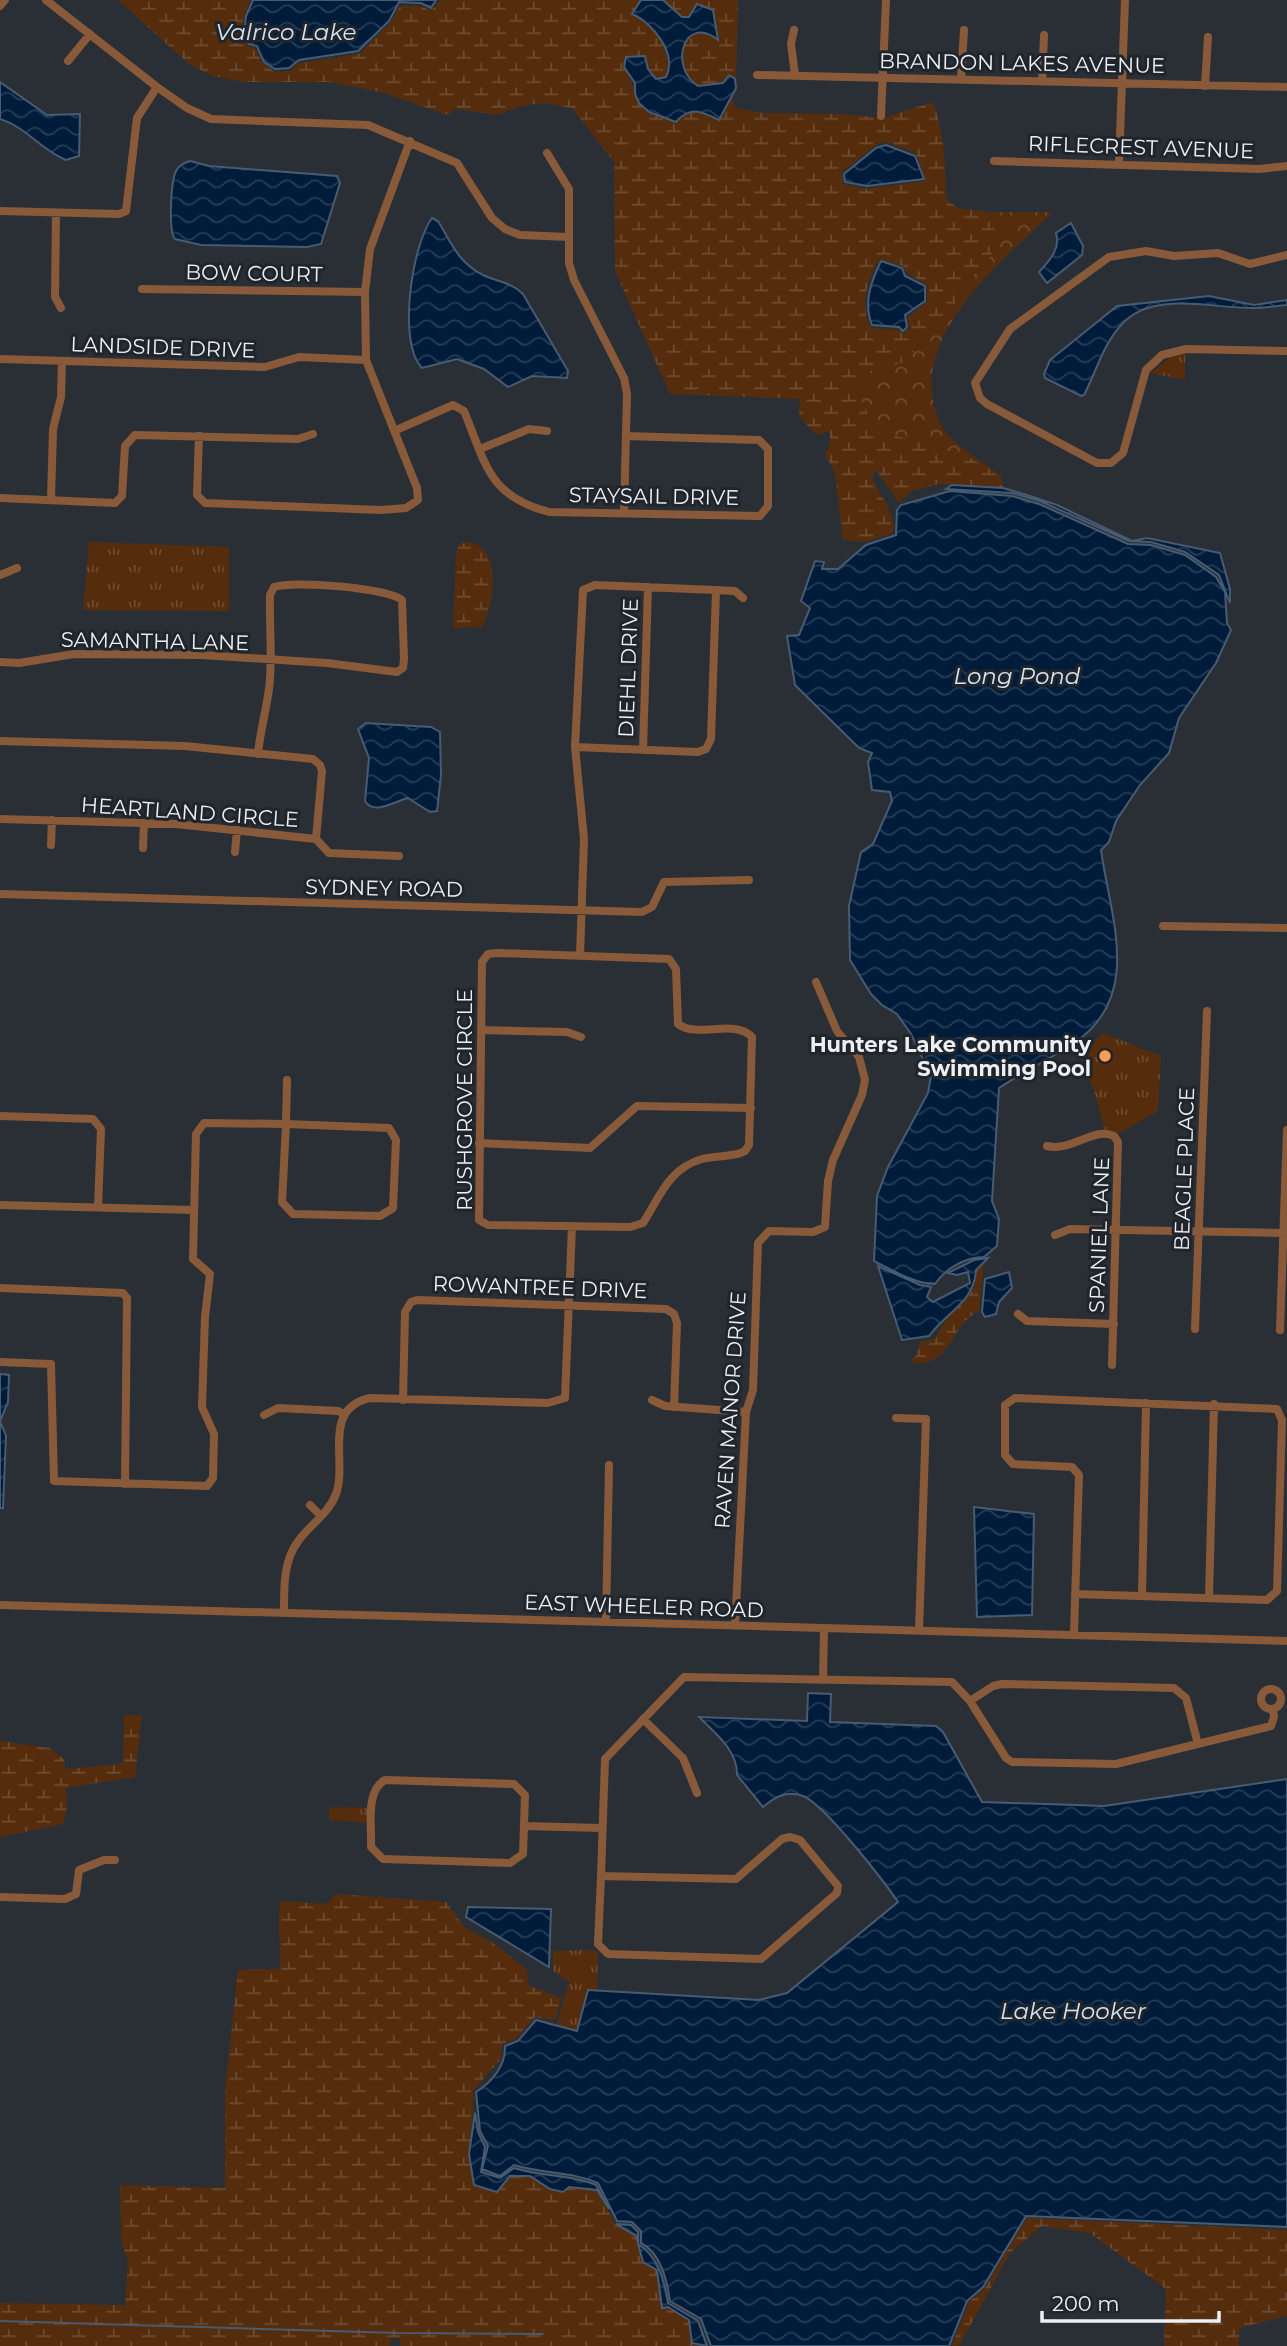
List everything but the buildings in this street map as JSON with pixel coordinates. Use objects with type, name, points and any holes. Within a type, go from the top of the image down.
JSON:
[{"type":"street","points":[[0,6],[5,0]]},
{"type":"street","points":[[46,0],[157,87],[187,108],[211,119],[368,125],[457,163],[492,218],[505,229],[520,234],[569,237]]},
{"type":"street","points":[[881,116],[886,0]]},
{"type":"street","points":[[1119,163],[1125,0]]},
{"type":"street","points":[[794,30],[791,44],[795,75]]},
{"type":"street","points":[[961,78],[964,30]]},
{"type":"street","points":[[68,61],[90,34]]},
{"type":"street","points":[[1042,82],[1044,35]]},
{"type":"street","points":[[1205,86],[1208,37]]},
{"type":"street","name":"BRANDON LAKES AVENUE","points":[[757,75],[1287,87]]},
{"type":"street","points":[[0,212],[119,214],[125,211],[137,118],[157,87]]},
{"type":"street","points":[[199,436],[197,495],[205,503],[381,510],[405,508],[418,500],[417,488],[366,360],[365,292],[370,249],[410,141]]},
{"type":"street","points":[[547,153],[569,189],[569,263],[574,280],[624,378],[624,513]]},
{"type":"street","name":"RIFLECREST AVENUE","points":[[994,161],[1245,169],[1287,166]]},
{"type":"street","points":[[57,213],[55,297],[61,308]]},
{"type":"street","points":[[1287,255],[1250,264],[1218,253],[1174,256],[1146,251],[1109,257],[1010,329],[975,383],[980,398],[987,404],[1097,463],[1111,463],[1123,453],[1146,370],[1162,355],[1186,349],[1287,351]]},
{"type":"street","name":"BOW COURT","points":[[142,289],[365,292]]},
{"type":"street","name":"LANDSIDE DRIVE","points":[[0,359],[265,367],[299,357],[366,360]]},
{"type":"street","points":[[51,500],[53,429],[61,397],[62,361]]},
{"type":"street","name":"STAYSAIL DRIVE","points":[[394,431],[453,405],[464,411],[494,482],[524,505],[549,512],[760,516],[768,506],[768,449],[760,440],[626,436]]},
{"type":"street","points":[[480,449],[528,429],[547,430]]},
{"type":"street","points":[[0,498],[115,503],[122,496],[125,446],[135,435],[298,439],[313,434]]},
{"type":"street","points":[[0,575],[17,568]]},
{"type":"street","name":"SAMANTHA LANE","points":[[0,662],[19,663],[75,654],[201,655],[269,661],[327,663],[397,673],[403,668],[404,659],[404,605],[392,595],[345,587],[278,585],[270,595],[269,661],[269,689],[262,716],[258,754]]},
{"type":"street","points":[[580,955],[584,839],[575,747],[583,590],[595,585],[716,590],[735,591],[743,598]]},
{"type":"street","name":"DIEHL DRIVE","points":[[643,750],[648,587]]},
{"type":"street","points":[[575,747],[698,752],[706,749],[711,739],[716,590]]},
{"type":"street","name":"HEARTLAND CIRCLE","points":[[0,741],[185,746],[313,760],[320,765],[316,839],[144,823],[0,819]]},
{"type":"street","points":[[51,845],[52,820]]},
{"type":"street","points":[[143,848],[144,823]]},
{"type":"street","points":[[235,852],[237,830]]},
{"type":"street","points":[[316,839],[330,853],[399,856]]},
{"type":"street","name":"SYDNEY ROAD","points":[[0,894],[642,912],[652,907],[664,881],[749,880]]},
{"type":"street","points":[[1163,926],[1287,928]]},
{"type":"street","name":"RUSHGROVE CIRCLE","points":[[488,954],[580,955],[664,958],[674,964],[675,1016],[681,1027],[741,1030],[752,1037],[749,1144],[745,1151],[739,1154],[699,1159],[670,1178],[656,1196],[643,1223],[620,1227],[488,1225],[479,1220],[482,962],[488,954]]},
{"type":"street","name":"RAVEN MANOR DRIVE","points":[[736,1626],[746,1412],[753,1390],[758,1243],[769,1231],[813,1232],[825,1227],[831,1170],[862,1095],[865,1080],[859,1057],[837,1031],[816,982]]},
{"type":"street","name":"BEAGLE PLACE","points":[[1195,1329],[1207,1011]]},
{"type":"street","points":[[481,1030],[567,1032],[581,1037]]},
{"type":"street","points":[[0,1362],[51,1364],[54,1481],[207,1486],[213,1478],[214,1430],[202,1408],[205,1317],[210,1274],[195,1263],[193,1256],[196,1134],[204,1123],[286,1124],[388,1128],[396,1140],[393,1208],[380,1216],[293,1214],[282,1202],[286,1124],[287,1080]]},
{"type":"street","points":[[479,1143],[590,1148],[637,1106],[751,1108]]},
{"type":"street","points":[[0,1116],[93,1119],[101,1129],[98,1207]]},
{"type":"street","points":[[1280,1330],[1287,1130]]},
{"type":"street","name":"SPANIEL LANE","points":[[1047,1146],[1061,1150],[1102,1133],[1114,1136],[1119,1147],[1112,1365]]},
{"type":"street","points":[[0,1205],[194,1210]]},
{"type":"street","points":[[284,1613],[287,1562],[297,1542],[321,1516],[337,1491],[339,1432],[344,1414],[360,1400],[560,1402],[565,1398],[572,1226]]},
{"type":"street","points":[[1055,1235],[1070,1229],[1285,1233]]},
{"type":"street","points":[[0,1288],[123,1293],[127,1298],[125,1484]]},
{"type":"street","name":"ROWANTREE DRIVE","points":[[403,1400],[405,1312],[411,1302],[570,1304],[666,1309],[674,1314],[674,1407]]},
{"type":"street","points":[[1018,1314],[1027,1321],[1114,1324]]},
{"type":"street","points":[[1074,1634],[1075,1594],[1079,1475],[1072,1467],[1013,1464],[1005,1455],[1005,1405],[1015,1398],[1214,1404],[1277,1409],[1282,1420],[1283,1495],[1277,1591],[1268,1600],[1075,1594]]},
{"type":"street","points":[[652,1400],[674,1407],[746,1412]]},
{"type":"street","points":[[1142,1596],[1146,1403]]},
{"type":"street","points":[[1209,1598],[1214,1404]]},
{"type":"street","points":[[264,1415],[278,1408],[338,1410],[344,1414]]},
{"type":"street","points":[[897,1418],[926,1419],[919,1631]]},
{"type":"street","points":[[606,1622],[609,1465]]},
{"type":"street","points":[[310,1506],[321,1516]]},
{"type":"street","name":"EAST WHEELER ROAD","points":[[0,1605],[1287,1641]]},
{"type":"street","points":[[823,1680],[824,1629]]},
{"type":"street","points":[[601,1876],[736,1879],[782,1839],[790,1837],[800,1840],[838,1886],[834,1900],[761,1959],[608,1954],[598,1944],[605,1759],[684,1677],[952,1682],[970,1702],[1006,1758],[1012,1762],[1116,1763],[1271,1726],[1275,1717],[1273,1709]]},
{"type":"street","points":[[970,1702],[993,1686],[1002,1684],[1174,1688],[1186,1698],[1198,1744]]},
{"type":"street","points":[[643,1719],[683,1758],[697,1793]]},
{"type":"street","points":[[385,1780],[514,1784],[525,1795],[525,1826],[523,1854],[510,1863],[383,1858],[371,1847],[372,1794],[376,1785],[385,1780]]},
{"type":"street","points":[[525,1826],[601,1828]]},
{"type":"street","points":[[0,1897],[65,1899],[76,1894],[79,1870],[104,1860],[115,1860]]},
{"type":"green space","points":[[118,0],[250,0],[242,35],[248,45],[255,48],[262,63],[275,72],[289,71],[300,63],[359,54],[390,23],[400,6],[421,6],[431,11],[440,0],[641,0],[632,13],[654,30],[666,54],[669,72],[661,80],[656,79],[648,69],[645,56],[624,61],[635,89],[651,114],[672,120],[697,111],[719,120],[731,96],[735,108],[763,113],[844,114],[883,118],[933,102],[944,149],[946,198],[957,208],[990,212],[996,242],[991,256],[977,270],[947,315],[917,345],[908,361],[859,374],[855,387],[871,421],[886,433],[964,454],[1001,476],[1003,488],[939,484],[911,491],[899,503],[876,470],[872,476],[892,517],[893,533],[865,542],[843,540],[835,473],[825,455],[830,443],[830,431],[816,435],[799,416],[800,399],[670,394],[615,271],[614,162],[572,108],[544,103],[526,105],[496,115],[455,109],[448,115],[381,92],[328,82],[243,82],[213,76],[189,64]],"holes":[[[886,142],[916,153],[926,181],[867,189],[843,184],[842,172],[876,145]],[[880,259],[903,266],[907,273],[927,285],[927,302],[908,317],[910,328],[903,334],[898,330],[871,328],[867,320],[866,293],[871,275]]]},
{"type":"green space","points":[[663,0],[738,0],[736,80],[698,86],[689,78],[682,56],[684,46],[688,38],[695,33],[705,33],[717,39],[716,18],[709,8],[699,6],[689,17],[682,17]]},
{"type":"green space","points":[[990,212],[1053,212],[1007,255],[961,308],[944,336],[933,366],[932,397],[947,434],[1001,476],[964,454],[886,433],[871,421],[854,387],[858,374],[908,361],[917,345],[947,315],[977,270],[991,256],[996,242]]},
{"type":"green space","points":[[1185,354],[1185,380],[1150,373],[1174,355]]},
{"type":"green space","points":[[89,542],[229,547],[229,611],[83,610]]},
{"type":"green space","points":[[469,542],[480,546],[491,566],[493,579],[490,605],[482,627],[453,628],[456,552],[460,544]]},
{"type":"green space","points":[[1103,1033],[1161,1056],[1158,1111],[1118,1134],[1104,1129],[1096,1096],[1080,1056]]},
{"type":"green space","points":[[980,1263],[984,1263],[979,1311],[963,1324],[938,1357],[917,1364],[910,1360],[916,1356],[920,1342],[935,1339],[949,1314],[967,1299],[975,1286],[976,1270]]},
{"type":"green space","points":[[124,1715],[142,1715],[135,1777],[66,1788],[67,1807],[63,1824],[0,1837],[0,1741],[50,1748],[64,1759],[65,1769],[120,1764],[123,1762]]},
{"type":"green space","points":[[329,1807],[371,1808],[370,1823],[329,1820]]},
{"type":"green space","points":[[336,1894],[446,1902],[465,1928],[492,1942],[527,1970],[529,1986],[562,1998],[555,2020],[535,2017],[516,2039],[502,2044],[501,2059],[473,2091],[470,2150],[474,2185],[497,2192],[510,2176],[530,2176],[549,2189],[563,2192],[568,2187],[597,2190],[615,2224],[636,2236],[643,2262],[657,2270],[662,2308],[668,2307],[689,2321],[690,2340],[700,2346],[400,2346],[400,2338],[391,2338],[390,2346],[0,2346],[0,2303],[125,2305],[128,2261],[121,2241],[120,2185],[225,2188],[225,2091],[238,1970],[279,1969],[281,1901],[327,1904]]},
{"type":"green space","points":[[595,1950],[598,1953],[597,1991],[588,1991],[577,2032],[557,2024],[569,1982],[553,1971],[553,1951]]},
{"type":"green space","points":[[1027,2218],[1287,2230],[1287,2316],[1239,2328],[1239,2346],[1164,2346],[1166,2289],[1090,2233],[1042,2226],[1010,2253],[959,2346],[952,2346],[969,2302],[985,2288]]},
{"type":"water","name":"Valrico Lake","points":[[253,0],[436,0],[431,8],[421,3],[399,2],[389,21],[358,51],[299,60],[289,68],[275,69],[264,62],[257,46],[249,44],[244,37],[246,16]]},
{"type":"water","points":[[641,0],[663,0],[682,17],[689,17],[697,4],[713,10],[718,40],[706,33],[696,33],[684,46],[682,56],[689,77],[698,86],[723,83],[729,75],[735,79],[736,88],[719,120],[692,112],[676,122],[649,112],[639,103],[635,94],[635,83],[624,67],[626,57],[645,56],[648,69],[656,79],[666,77],[669,68],[666,49],[655,31],[632,14]]},
{"type":"water","points":[[0,82],[47,115],[80,114],[79,156],[66,160],[57,156],[18,127],[0,119]]},
{"type":"water","points":[[886,145],[915,156],[924,179],[867,186],[845,182],[844,174],[876,148]]},
{"type":"water","points":[[190,161],[209,166],[337,176],[340,183],[321,244],[307,247],[201,245],[175,239],[171,217],[174,176],[179,167]]},
{"type":"water","points":[[432,218],[438,221],[456,252],[468,265],[523,294],[568,371],[567,378],[532,376],[508,387],[484,369],[457,359],[422,368],[414,355],[410,338],[410,294],[418,249]]},
{"type":"water","points":[[1071,223],[1083,246],[1082,255],[1047,283],[1039,272],[1055,249],[1056,233]]},
{"type":"water","points":[[881,261],[902,268],[905,276],[925,286],[925,301],[905,315],[907,327],[903,331],[899,327],[872,325],[869,317],[871,284]]},
{"type":"water","points":[[1209,296],[1254,305],[1287,300],[1287,305],[1238,308],[1168,304],[1151,307],[1136,313],[1116,331],[1105,348],[1084,395],[1081,396],[1045,378],[1050,360],[1117,306]]},
{"type":"water","points":[[952,485],[1003,488],[1027,495],[1057,505],[1132,541],[1147,538],[1220,553],[1230,589],[1230,603],[1219,575],[1185,552],[1151,542],[1129,541],[1040,501],[1012,493],[946,489]]},
{"type":"water","name":"Long Pond","points":[[950,491],[1012,496],[1039,504],[1128,544],[1151,545],[1185,555],[1216,577],[1225,592],[1227,623],[1231,630],[1216,663],[1179,718],[1169,753],[1140,785],[1116,821],[1109,842],[1101,850],[1117,954],[1116,979],[1109,1002],[1096,1024],[1074,1043],[999,1088],[992,1201],[999,1219],[997,1246],[984,1257],[956,1265],[944,1273],[935,1284],[912,1279],[874,1261],[877,1196],[888,1167],[928,1093],[931,1076],[911,1034],[897,1014],[871,994],[850,960],[849,906],[861,852],[873,844],[892,801],[890,792],[872,790],[868,762],[872,753],[859,748],[795,685],[787,636],[799,635],[810,608],[801,601],[815,561],[824,562],[822,569],[838,569],[866,545],[896,535],[897,510],[901,505]]},
{"type":"water","points":[[366,723],[431,727],[440,732],[441,775],[437,811],[430,812],[408,798],[379,807],[369,805],[365,801],[369,758],[358,729]]},
{"type":"water","points":[[988,1258],[976,1270],[965,1299],[929,1336],[902,1340],[878,1266],[920,1285],[931,1287],[927,1297],[933,1302],[970,1283],[968,1272],[957,1275],[948,1273],[974,1260]]},
{"type":"water","points":[[1009,1272],[1012,1288],[999,1302],[996,1314],[985,1317],[982,1312],[985,1279]]},
{"type":"water","points":[[0,1374],[9,1375],[8,1402],[0,1421]]},
{"type":"water","points":[[0,1421],[6,1436],[3,1508],[0,1508]]},
{"type":"water","points":[[974,1507],[1034,1514],[1032,1615],[977,1617]]},
{"type":"water","name":"Lake Hooker","points":[[808,1693],[831,1694],[830,1722],[936,1726],[943,1732],[982,1802],[1104,1806],[1287,1779],[1287,2227],[1026,2216],[983,2287],[967,2301],[949,2346],[711,2346],[701,2319],[670,2301],[662,2268],[654,2253],[641,2243],[641,2231],[632,2222],[617,2221],[598,2183],[577,2176],[514,2165],[500,2176],[482,2169],[488,2146],[480,2131],[476,2092],[497,2072],[503,2060],[505,2046],[518,2041],[536,2020],[577,2031],[588,1990],[759,2000],[787,1993],[898,1902],[853,1844],[812,1802],[797,1794],[787,1794],[763,1807],[737,1775],[730,1750],[699,1717],[807,1721]]},
{"type":"water","points":[[468,1907],[551,1909],[549,1967],[466,1917]]},
{"type":"water","points":[[475,2113],[478,2132],[485,2147],[481,2172],[500,2178],[514,2168],[586,2181],[596,2185],[609,2209],[597,2190],[569,2187],[563,2192],[550,2189],[530,2176],[510,2176],[497,2192],[474,2185],[469,2154]]},
{"type":"water","points":[[616,2224],[631,2225],[638,2232],[638,2243],[636,2236]]},
{"type":"water","points":[[638,2244],[656,2263],[668,2303],[698,2321],[707,2346],[692,2343],[689,2320],[668,2307],[662,2308],[657,2270],[643,2262]]},
{"type":"waterway","points":[[0,2321],[398,2333],[543,2334]]},
{"type":"place","name":"Hunters Lake Community Swimming Pool","points":[[1105,1056]]}]
